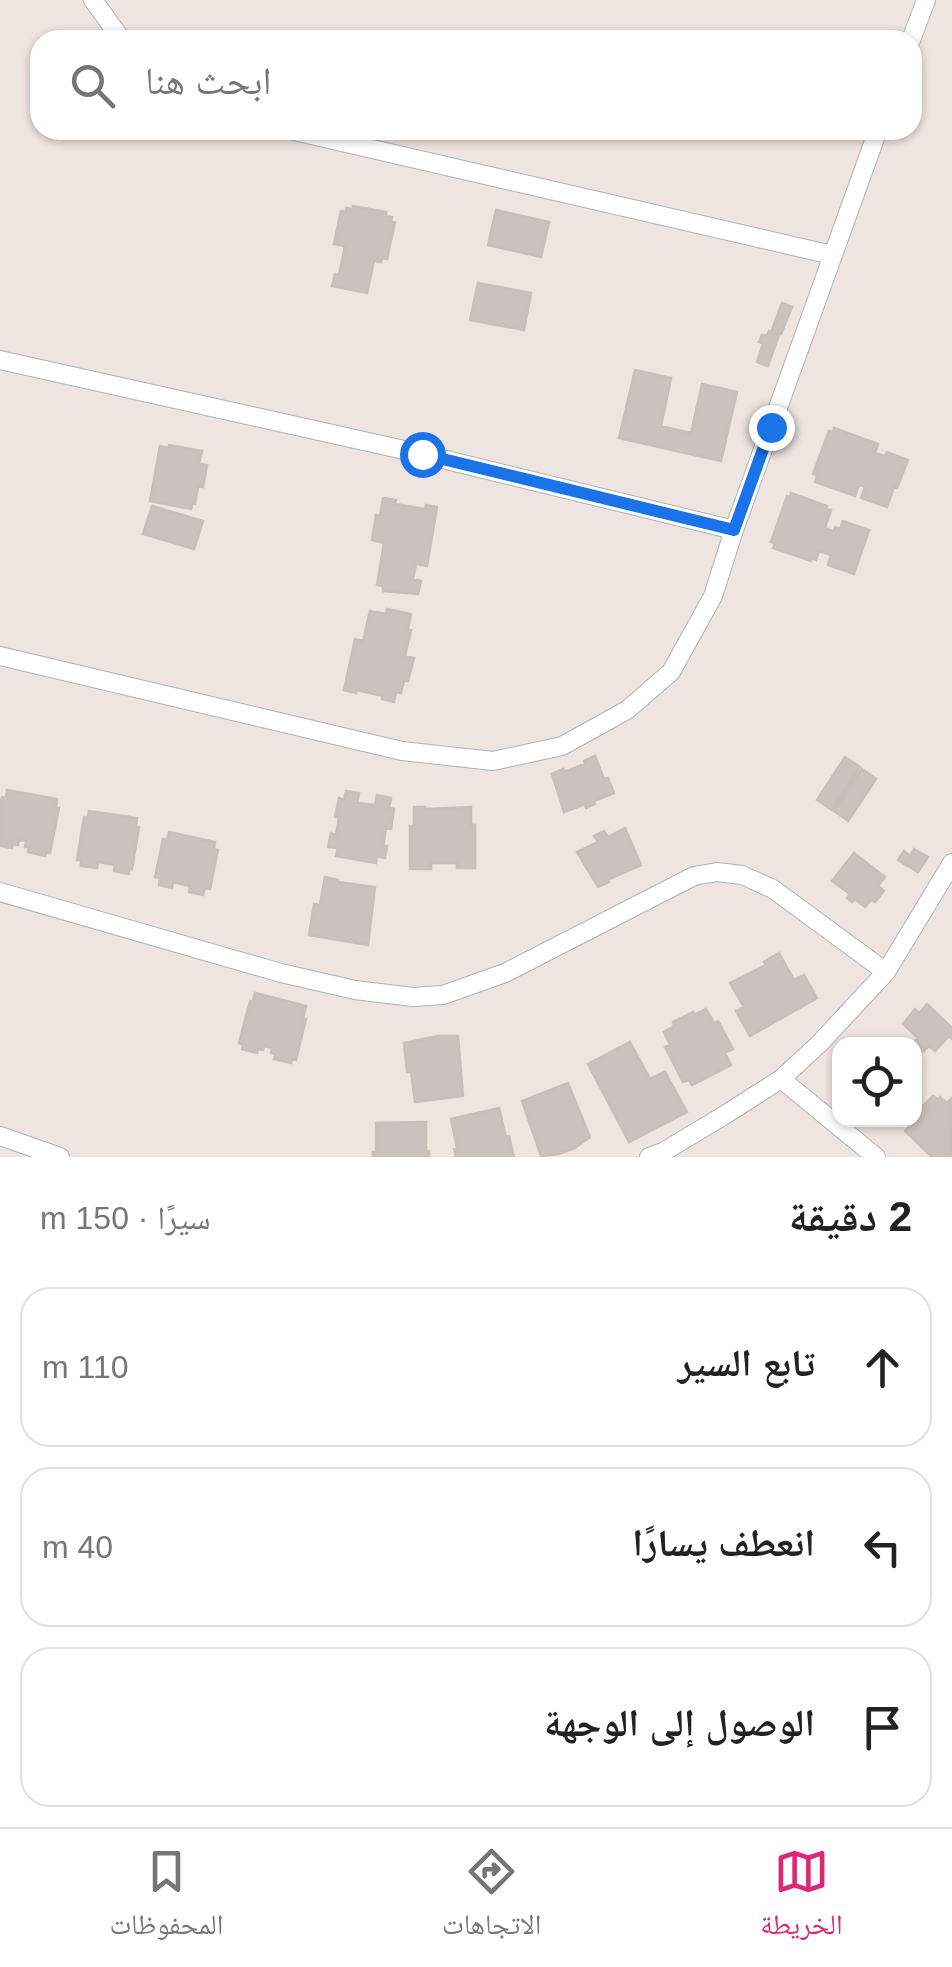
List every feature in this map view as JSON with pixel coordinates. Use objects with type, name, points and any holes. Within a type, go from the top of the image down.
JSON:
[{"type":"street","points":[[93,0],[115,30]]},
{"type":"street","points":[[915,30],[926,0]]},
{"type":"street","points":[[333,140],[832,255]]},
{"type":"street","points":[[0,656],[402,752],[493,762],[562,746],[627,710],[671,672],[713,596],[874,140]]},
{"type":"street","points":[[0,360],[422,454],[734,530]]},
{"type":"street","points":[[649,1157],[724,1116],[780,1079],[819,1044],[886,972],[952,863]]},
{"type":"street","points":[[0,892],[281,972],[355,990],[413,997],[444,995],[505,973],[694,876],[717,872],[742,875],[773,889],[886,972]]},
{"type":"street","points":[[780,1079],[876,1157]]},
{"type":"street","points":[[0,1136],[60,1157]]},
{"type":"building","points":[[353,206],[386,212],[395,222],[387,259],[374,261],[367,293],[332,286],[335,274],[339,275],[345,246],[334,244],[341,211]]},
{"type":"building","points":[[496,210],[549,222],[541,257],[488,245]]},
{"type":"building","points":[[478,283],[531,293],[524,330],[470,320]]},
{"type":"building","points":[[782,303],[792,307],[781,334],[772,330]]},
{"type":"building","points":[[769,331],[779,335],[768,366],[757,362],[763,344],[759,342]]},
{"type":"building","points":[[635,370],[671,378],[661,426],[691,433],[702,384],[737,392],[721,461],[619,438]]},
{"type":"building","points":[[834,428],[878,444],[875,453],[885,456],[887,452],[908,460],[887,507],[861,498],[865,487],[859,485],[855,496],[815,482],[817,476],[813,474],[829,431]]},
{"type":"building","points":[[160,446],[202,451],[199,464],[207,465],[203,487],[198,486],[191,509],[150,501]]},
{"type":"building","points":[[791,493],[831,510],[825,528],[840,529],[843,521],[869,530],[854,574],[828,565],[831,555],[819,551],[816,560],[811,561],[773,548],[775,543],[771,542]]},
{"type":"building","points":[[383,498],[425,509],[426,505],[437,507],[427,566],[416,564],[413,579],[421,581],[418,594],[383,591],[383,586],[377,585],[384,543],[372,540]]},
{"type":"building","points":[[152,506],[203,521],[194,549],[143,534]]},
{"type":"building","points":[[387,609],[411,614],[405,656],[414,658],[408,681],[404,681],[401,693],[396,692],[394,702],[382,699],[383,696],[344,690],[355,639],[363,641],[370,611],[386,614]]},
{"type":"building","points":[[595,756],[614,793],[586,808],[585,804],[564,812],[552,774],[585,764]]},
{"type":"building","points":[[845,757],[860,767],[832,810],[817,800]]},
{"type":"building","points":[[862,769],[876,779],[848,821],[834,811]]},
{"type":"building","points":[[7,790],[57,799],[59,808],[50,853],[45,856],[28,852],[26,841],[19,840],[12,848],[0,846],[0,805]]},
{"type":"building","points":[[346,791],[359,793],[357,803],[375,805],[377,795],[391,798],[389,808],[394,809],[391,829],[386,828],[385,858],[377,856],[376,863],[336,856],[338,848],[328,847],[331,833],[336,835],[339,798],[344,800]]},
{"type":"building","points":[[414,807],[471,807],[475,868],[431,863],[431,869],[410,869]]},
{"type":"building","points":[[89,811],[137,818],[139,827],[129,874],[114,871],[115,865],[98,862],[97,868],[81,866],[81,860],[77,860],[84,817],[88,818]]},
{"type":"building","points":[[625,828],[641,865],[598,887],[577,852],[598,842],[594,836],[604,831],[608,837]]},
{"type":"building","points":[[169,832],[215,842],[214,849],[218,850],[210,889],[205,888],[203,895],[189,892],[190,886],[173,882],[172,888],[159,885],[160,878],[155,877],[163,839],[167,840]]},
{"type":"building","points":[[914,849],[928,857],[918,872],[898,860],[904,851],[910,856]]},
{"type":"building","points":[[854,853],[885,877],[878,886],[884,891],[865,907],[855,899],[852,902],[847,898],[850,894],[832,881]]},
{"type":"building","points":[[325,877],[375,887],[368,945],[309,935],[314,904],[320,905]]},
{"type":"building","points":[[779,953],[794,980],[804,975],[817,998],[750,1036],[736,1011],[744,1007],[730,983],[766,965],[764,962]]},
{"type":"building","points":[[255,993],[306,1006],[296,1060],[291,1063],[274,1059],[272,1048],[264,1046],[257,1053],[242,1049],[239,1043]]},
{"type":"building","points":[[927,1004],[952,1028],[952,1039],[949,1036],[935,1051],[929,1046],[922,1052],[922,1037],[903,1024],[915,1009],[919,1013]]},
{"type":"building","points":[[706,1009],[714,1023],[718,1021],[733,1049],[725,1053],[731,1065],[692,1085],[689,1080],[683,1082],[665,1047],[670,1045],[664,1032],[674,1026],[673,1022]]},
{"type":"building","points":[[458,1036],[463,1096],[415,1102],[404,1043]]},
{"type":"building","points":[[630,1042],[650,1079],[665,1072],[687,1112],[629,1142],[588,1064]]},
{"type":"building","points":[[568,1083],[590,1137],[575,1148],[541,1156],[522,1101]]},
{"type":"building","points":[[933,1096],[947,1103],[952,1098],[951,1157],[932,1157],[905,1131],[908,1127],[922,1127],[922,1107]]},
{"type":"building","points":[[499,1108],[514,1157],[456,1157],[451,1119]]},
{"type":"building","points":[[426,1122],[429,1157],[373,1157],[376,1123]]},
{"type":"route","points":[[422,454],[734,530],[771,427]]}]
